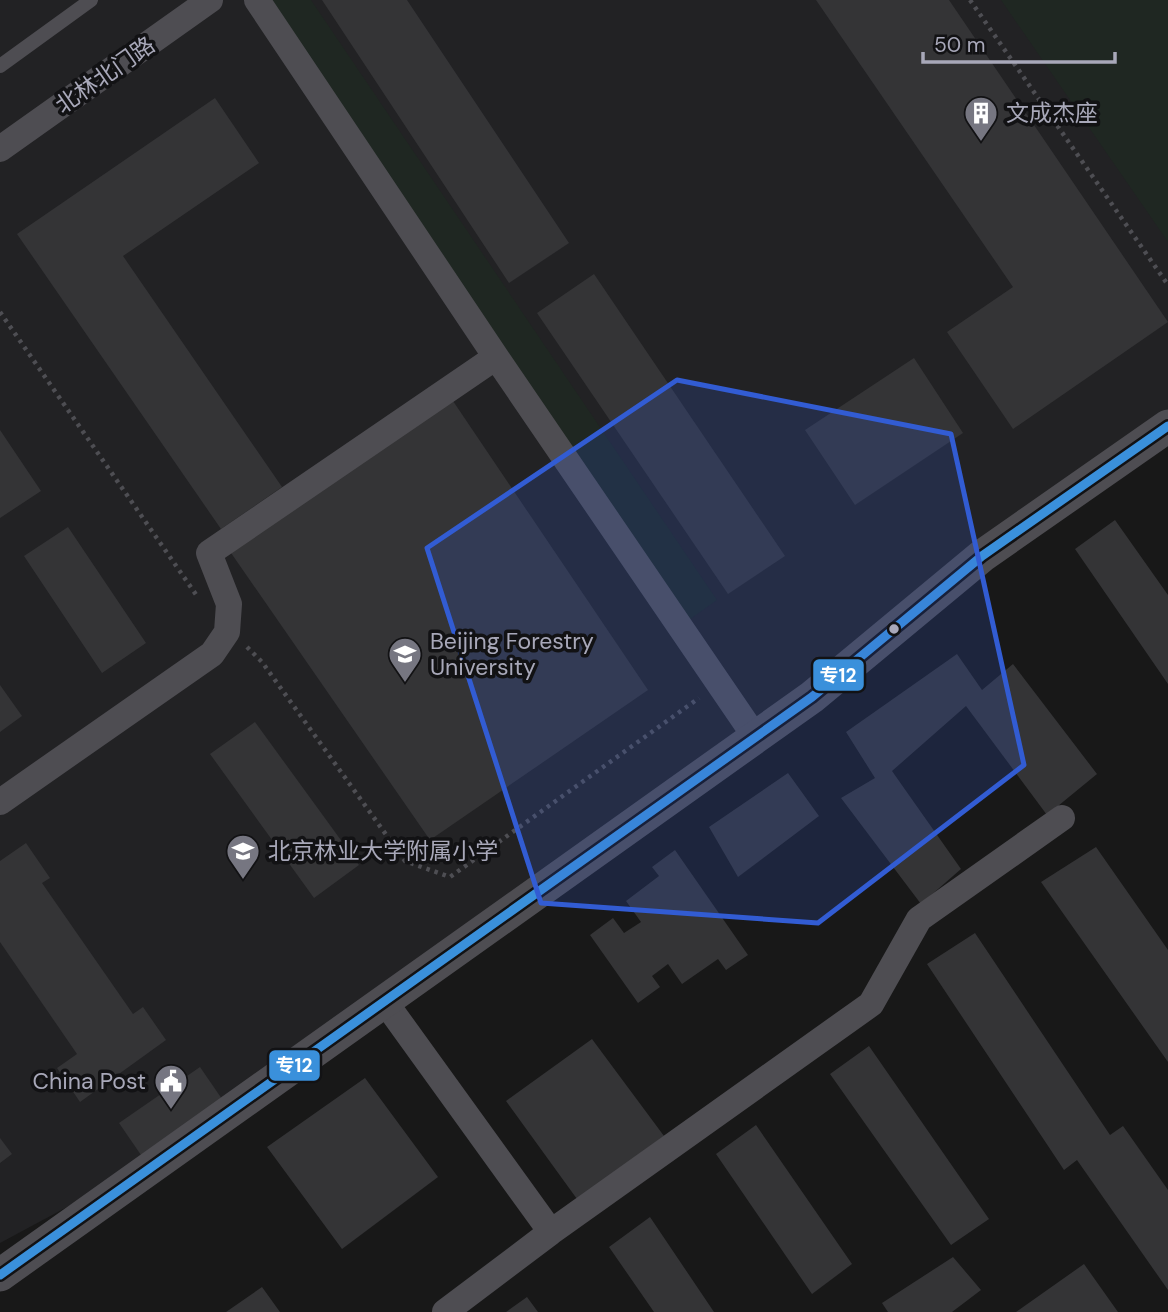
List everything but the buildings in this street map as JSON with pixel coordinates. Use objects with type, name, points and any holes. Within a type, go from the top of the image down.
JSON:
[{"type":"street","name":"北林北门路","points":[[0,149],[210,0]]},
{"type":"street","points":[[257,0],[756,738]]},
{"type":"street","points":[[0,802],[212,654],[227,632],[229,604],[209,553],[496,357]]},
{"type":"street","points":[[0,1275],[756,738],[812,697],[982,556],[1168,426]]},
{"type":"street","points":[[445,1312],[551,1232],[871,1004],[919,919],[1062,817]]},
{"type":"street","points":[[385,1002],[551,1232]]},
{"type":"lane","points":[[1,62],[91,0]]},
{"type":"path","points":[[970,0],[1168,285]]},
{"type":"path","points":[[0,312],[212,618],[262,662],[405,861],[450,877],[719,683]]},
{"type":"highlighted area","points":[[677,380],[951,434],[1024,765],[818,923],[541,903],[427,548]]},
{"type":"shaded area","name":"Beijing Forestry University","points":[[0,0],[1168,0],[1168,429],[95,1192],[0,1243]]},
{"type":"shaded area","points":[[266,0],[311,0],[717,600],[682,625]]},
{"type":"shaded area","points":[[1001,0],[1168,0],[1168,242]]},
{"type":"transit line","name":"专12","points":[[0,1275],[812,697],[982,556],[1168,426]]},
{"type":"place","name":"文成杰座","points":[[981,143]]},
{"type":"place","name":"Beijing Forestry University","points":[[405,684]]},
{"type":"place","name":"北京林业大学附属小学","points":[[243,881]]},
{"type":"place","name":"China Post","points":[[171,1111]]}]
